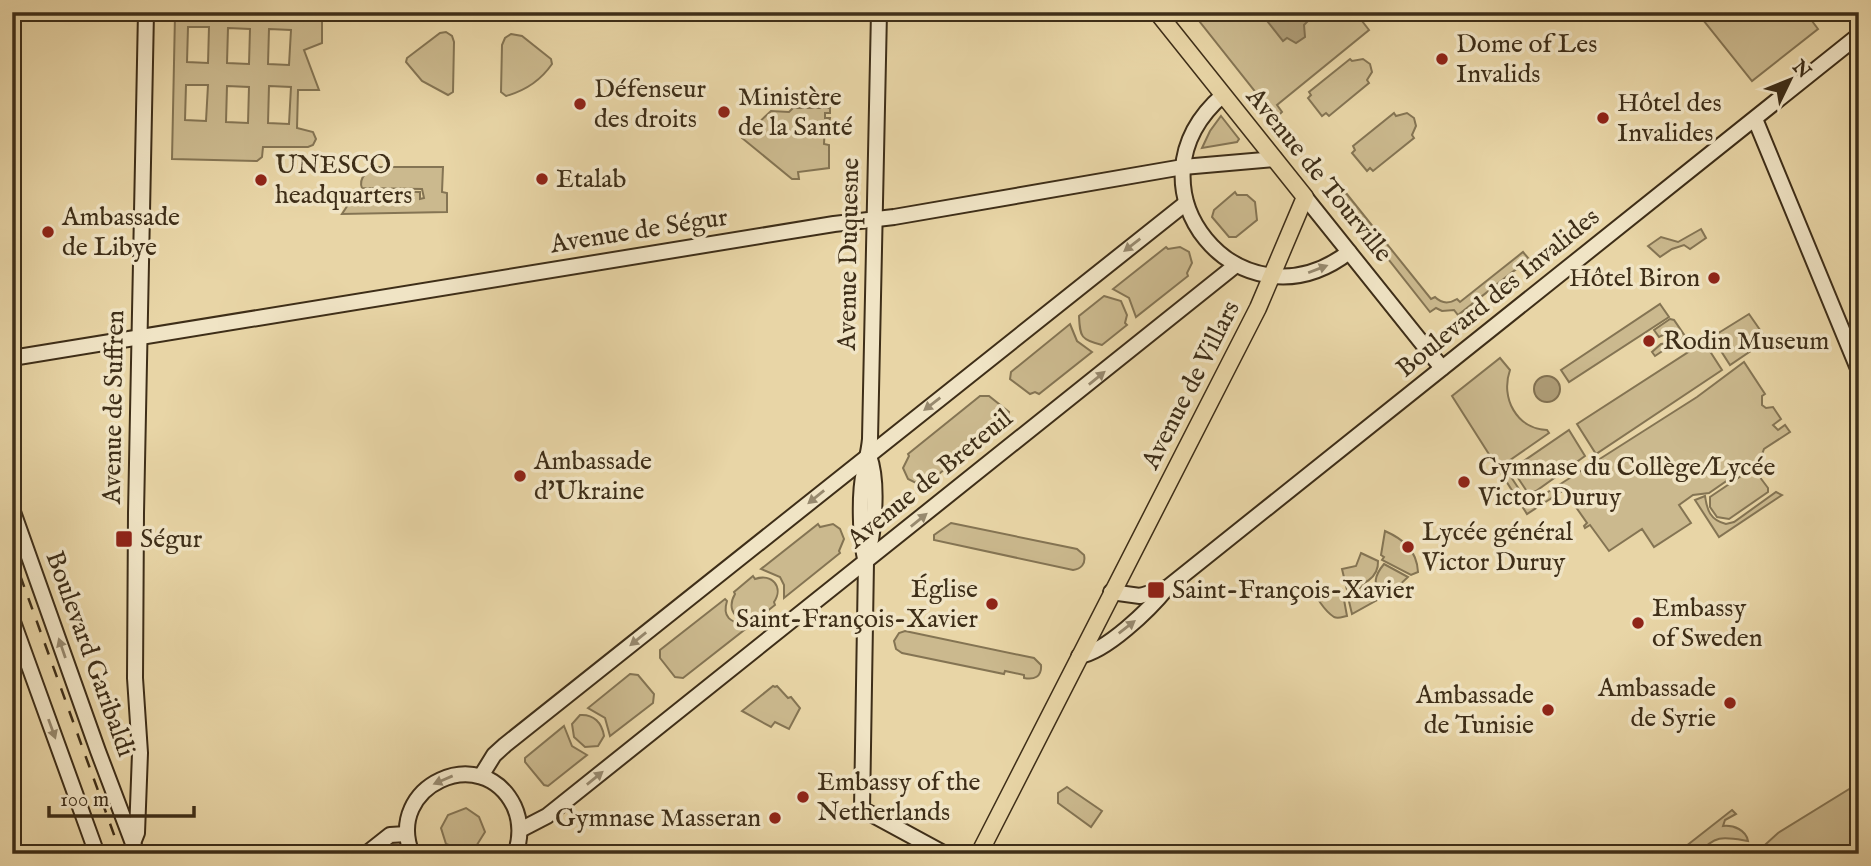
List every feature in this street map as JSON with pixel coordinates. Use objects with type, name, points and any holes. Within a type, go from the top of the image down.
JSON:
[{"type":"main road","name":"Avenue de Tourville","points":[[1157,12],[1305,197]]},
{"type":"main road","name":"Avenue de Villars","points":[[1111,592],[1258,308],[1305,197]]},
{"type":"main road","points":[[979,854],[1111,592]]},
{"type":"street","name":"Avenue de Suffren","points":[[136,848],[140,753],[136,702],[136,513],[146,12]]},
{"type":"street","name":"Avenue Duquesne","points":[[879,12],[869,455],[863,475],[862,548],[866,562],[862,809],[945,854]]},
{"type":"street","name":"Boulevard des Invalides","points":[[1079,656],[1091,654],[1132,623],[1151,607],[1167,588],[1859,35]]},
{"type":"street","points":[[1223,95],[1211,105],[1195,128],[1185,151],[1183,167],[1186,203],[1205,239],[1219,254],[1236,265],[1272,276],[1317,271],[1349,252]]},
{"type":"street","points":[[1755,119],[1859,371]]},
{"type":"street","name":"Avenue de Ségur","points":[[12,358],[1183,167],[1275,159]]},
{"type":"street","name":"Avenue de Tourville","points":[[1305,197],[1442,368]]},
{"type":"street","points":[[481,776],[494,755],[505,745],[1186,203]]},
{"type":"street","name":"Avenue de Breteuil","points":[[520,830],[547,816],[1236,265]]},
{"type":"street","name":"Boulevard Garibaldi","points":[[12,509],[98,751],[136,848]]},
{"type":"street","name":"Boulevard des Invalides","points":[[1111,592],[1140,596],[1167,588]]},
{"type":"street","points":[[12,619],[97,854]]},
{"type":"street","points":[[412,854],[407,834],[410,812],[425,790],[452,775],[481,776],[510,800],[520,830],[514,854]]},
{"type":"street","points":[[366,854],[390,835],[407,834]]},
{"type":"shaded area","points":[[1192,12],[1355,12],[1369,30],[1277,105],[1282,112],[1276,118]]},
{"type":"shaded area","points":[[1260,12],[1299,12],[1307,22],[1304,25],[1305,37],[1296,43],[1287,38],[1283,41]]},
{"type":"shaded area","points":[[1714,12],[1822,12],[1812,21],[1818,29],[1752,81],[1704,21]]},
{"type":"shaded area","points":[[175,15],[322,17],[322,43],[304,50],[319,90],[298,90],[297,128],[313,132],[316,139],[313,145],[263,147],[262,157],[257,161],[172,159]],"holes":[[[188,27],[209,27],[208,63],[187,62]],[[228,28],[250,29],[249,64],[227,63]],[[269,29],[291,30],[289,65],[268,64]],[[186,85],[208,85],[206,121],[185,120]],[[227,86],[249,87],[248,123],[226,122]],[[269,86],[291,87],[289,124],[268,123]]]},
{"type":"shaded area","points":[[446,32],[452,36],[454,42],[453,92],[448,95],[422,81],[406,62],[407,58],[440,33]]},
{"type":"shaded area","points":[[511,34],[522,36],[551,59],[552,64],[532,84],[506,96],[501,92],[502,45],[505,38]]},
{"type":"shaded area","points":[[1350,59],[1363,59],[1370,64],[1372,72],[1367,80],[1369,83],[1329,116],[1326,113],[1322,116],[1308,98],[1311,95],[1309,92]]},
{"type":"shaded area","points":[[793,108],[830,108],[830,113],[825,113],[825,118],[830,118],[829,123],[825,123],[824,144],[829,145],[829,168],[798,172],[799,179],[792,179],[742,138],[771,111],[789,112]]},
{"type":"shaded area","points":[[1394,113],[1396,116],[1407,113],[1414,118],[1414,138],[1373,171],[1370,168],[1367,171],[1352,153],[1355,150],[1353,146]]},
{"type":"shaded area","points":[[1221,116],[1239,139],[1237,142],[1202,148],[1210,131]]},
{"type":"shaded area","points":[[377,167],[443,167],[442,192],[447,193],[447,212],[342,214],[357,191],[420,192],[420,199],[424,198],[422,189],[362,188],[361,181],[365,174]]},
{"type":"shaded area","points":[[1235,192],[1237,195],[1247,195],[1255,202],[1257,220],[1236,237],[1229,237],[1212,217],[1214,210]]},
{"type":"shaded area","points":[[1346,193],[1431,299],[1435,297],[1440,301],[1451,302],[1457,299],[1460,302],[1523,252],[1529,259],[1458,315],[1454,310],[1442,311],[1436,308],[1430,312],[1340,198]]},
{"type":"shaded area","points":[[1701,229],[1706,238],[1690,249],[1684,245],[1660,257],[1648,246],[1661,237],[1678,242]]},
{"type":"shaded area","points":[[1166,247],[1180,247],[1189,252],[1192,263],[1188,276],[1136,317],[1129,298],[1113,289]]},
{"type":"shaded area","points":[[1104,296],[1121,301],[1127,315],[1127,325],[1102,345],[1083,337],[1079,316]]},
{"type":"shaded area","points":[[1660,304],[1669,317],[1569,382],[1561,370]]},
{"type":"shaded area","points":[[1749,314],[1767,340],[1730,365],[1712,337]]},
{"type":"shaded area","points":[[1670,319],[1674,320],[1685,336],[1655,356],[1652,352],[1661,344],[1668,343],[1669,338],[1665,334],[1659,337],[1654,330]]},
{"type":"shaded area","points":[[1070,324],[1077,341],[1092,352],[1039,394],[1030,394],[1010,379],[1011,372]]},
{"type":"shaded area","points":[[1704,342],[1722,370],[1596,454],[1577,424]]},
{"type":"shaded area","points":[[1500,358],[1510,370],[1507,391],[1509,401],[1519,418],[1549,433],[1503,465],[1529,504],[1697,397],[1744,362],[1765,394],[1762,396],[1762,405],[1766,408],[1773,407],[1781,419],[1773,425],[1778,430],[1785,425],[1790,432],[1764,449],[1761,457],[1709,493],[1693,495],[1679,505],[1691,523],[1654,547],[1642,529],[1609,551],[1590,525],[1585,528],[1587,523],[1564,490],[1527,514],[1452,396]]},
{"type":"shaded area","points":[[1547,376],[1556,380],[1560,389],[1556,398],[1547,402],[1538,398],[1534,389],[1538,380]]},
{"type":"shaded area","points":[[980,396],[989,396],[1009,412],[1008,419],[930,481],[928,479],[916,483],[908,479],[903,468],[908,454]]},
{"type":"shaded area","points":[[1569,430],[1585,456],[1536,491],[1528,493],[1512,469]]},
{"type":"shaded area","points":[[1753,468],[1768,488],[1768,492],[1729,519],[1717,517],[1710,507],[1710,497]]},
{"type":"shaded area","points":[[1776,492],[1782,495],[1719,537],[1695,500],[1705,496],[1710,514],[1726,524],[1734,522]]},
{"type":"shaded area","points":[[951,523],[1077,549],[1084,555],[1084,563],[1073,570],[934,540],[934,535]]},
{"type":"shaded area","points":[[818,524],[820,527],[833,524],[840,529],[844,539],[840,553],[784,598],[784,585],[780,577],[761,569]]},
{"type":"shaded area","points":[[1385,531],[1408,546],[1415,557],[1418,572],[1411,575],[1382,560]]},
{"type":"shaded area","points":[[1361,553],[1378,561],[1378,567],[1373,577],[1347,590],[1342,569],[1356,566]]},
{"type":"shaded area","points":[[1384,564],[1408,577],[1392,592],[1381,597],[1376,580]]},
{"type":"shaded area","points":[[753,576],[755,579],[767,578],[775,583],[777,596],[775,605],[756,620],[754,618],[744,621],[734,613],[734,592]]},
{"type":"shaded area","points":[[1366,585],[1371,588],[1377,600],[1352,614],[1347,593]]},
{"type":"shaded area","points":[[1313,586],[1342,589],[1347,616],[1337,618],[1331,615]]},
{"type":"shaded area","points":[[725,599],[727,616],[748,627],[683,678],[675,677],[660,658],[660,650]]},
{"type":"shaded area","points":[[905,631],[1034,658],[1041,665],[1040,672],[1034,678],[1024,678],[1024,675],[1005,671],[1004,674],[902,653],[896,649],[894,641],[899,633]]},
{"type":"shaded area","points":[[630,674],[638,675],[654,694],[653,703],[610,736],[605,718],[588,708]]},
{"type":"shaded area","points":[[773,686],[777,686],[788,698],[791,697],[800,708],[789,729],[775,722],[771,727],[742,711]]},
{"type":"shaded area","points":[[580,715],[589,716],[599,723],[604,736],[598,746],[585,747],[574,737],[572,724]]},
{"type":"shaded area","points":[[564,726],[572,746],[587,755],[548,786],[544,785],[525,762],[525,758]]},
{"type":"shaded area","points":[[1859,783],[1859,854],[1755,854],[1778,833]]},
{"type":"shaded area","points":[[1067,787],[1102,811],[1091,827],[1058,803],[1058,793]]},
{"type":"shaded area","points":[[466,808],[479,817],[485,832],[475,848],[461,852],[458,848],[446,844],[441,828],[448,815]]},
{"type":"shaded area","points":[[1732,810],[1736,814],[1725,820],[1723,826],[1739,829],[1748,841],[1721,838],[1710,843],[1698,854],[1676,854]]},
{"type":"railway","points":[[12,553],[121,854]]},
{"type":"place","name":"Dome of Les Invalids","points":[[1442,59]]},
{"type":"place","name":"Défenseur des droits","points":[[580,104]]},
{"type":"place","name":"Ministère de la Santé","points":[[724,112]]},
{"type":"place","name":"Hôtel des Invalides","points":[[1603,118]]},
{"type":"place","name":"Etalab","points":[[542,179]]},
{"type":"place","name":"UNESCO headquarters","points":[[261,180]]},
{"type":"place","name":"Ambassade de Libye","points":[[48,232]]},
{"type":"place","name":"Hôtel Biron","points":[[1714,278]]},
{"type":"place","name":"Rodin Museum","points":[[1649,341]]},
{"type":"place","name":"Ambassade d'Ukraine","points":[[520,476]]},
{"type":"place","name":"Gymnase du Collège/Lycée Victor Duruy","points":[[1464,482]]},
{"type":"place","name":"Ségur","points":[[124,539]]},
{"type":"place","name":"Lycée général Victor Duruy","points":[[1408,547]]},
{"type":"place","name":"Saint-François-Xavier","points":[[1156,590]]},
{"type":"place","name":"Église Saint-François-Xavier","points":[[992,604]]},
{"type":"place","name":"Embassy of Sweden","points":[[1638,623]]},
{"type":"place","name":"Ambassade de Syrie","points":[[1730,703]]},
{"type":"place","name":"Ambassade de Tunisie","points":[[1548,710]]},
{"type":"place","name":"Embassy of the Netherlands","points":[[803,797]]},
{"type":"place","name":"Gymnase Masseran","points":[[775,818]]}]
